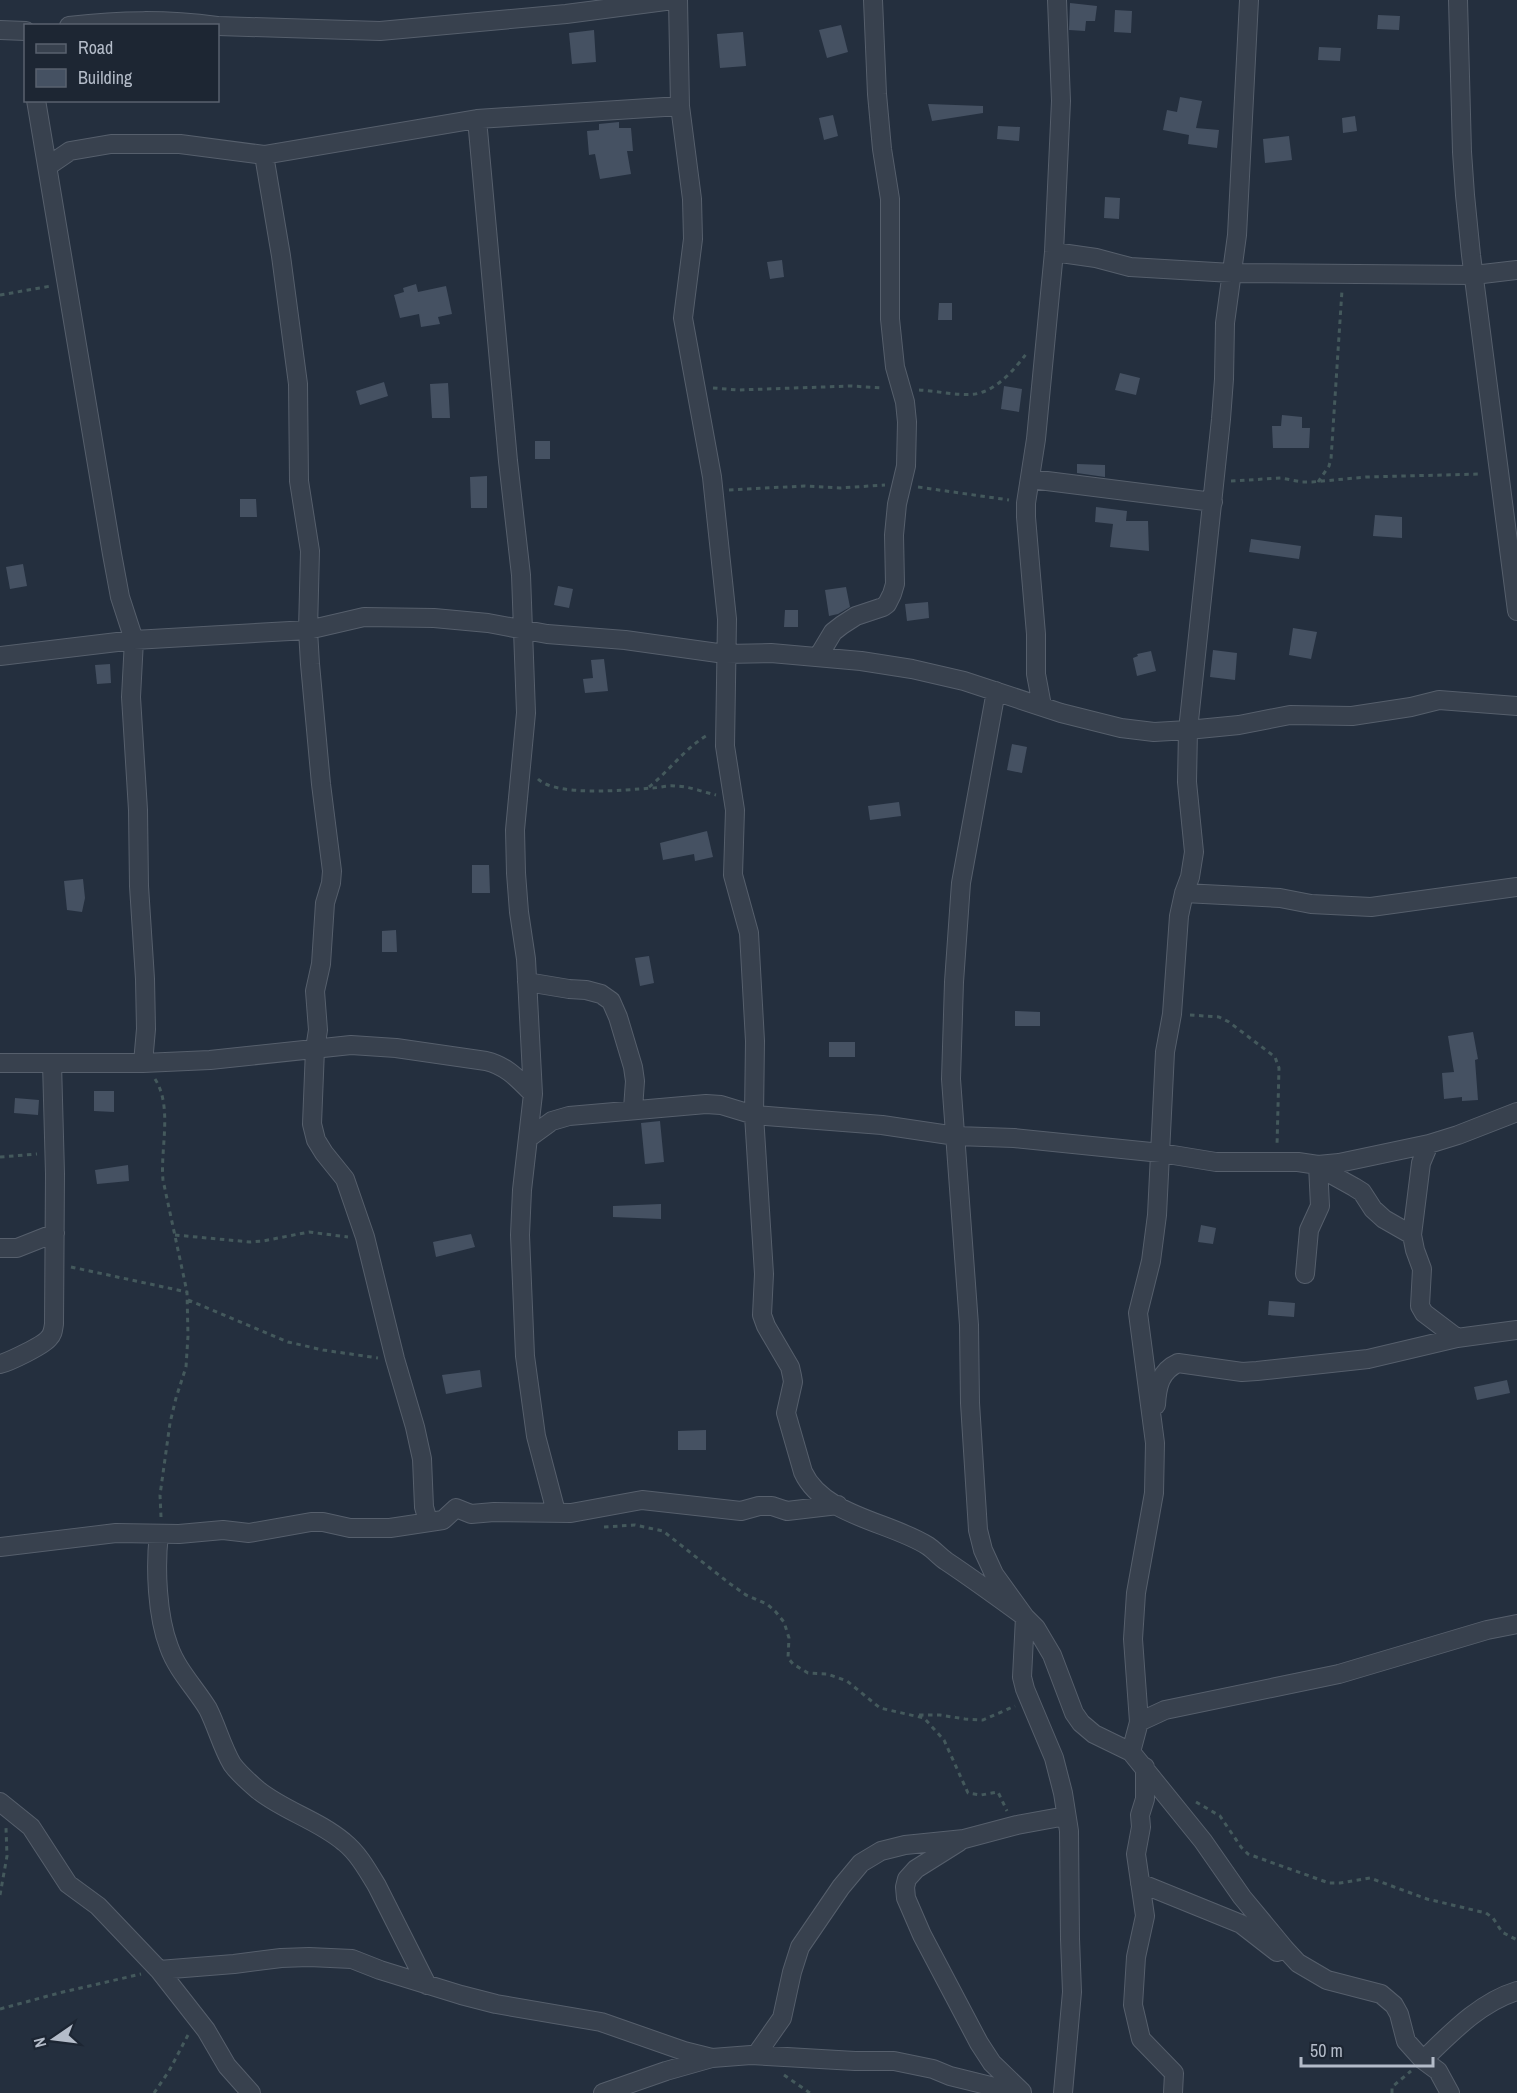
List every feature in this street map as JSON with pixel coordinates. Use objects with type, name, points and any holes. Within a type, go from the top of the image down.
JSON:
[{"type":"street","points":[[219,26],[380,31],[566,15],[676,0],[680,106],[692,199],[693,239],[683,318],[714,490],[727,619],[725,746],[736,830],[733,874],[749,933],[755,1041],[754,1115],[764,1274],[763,1321],[790,1367],[793,1382],[786,1413],[803,1472],[807,1481],[819,1495],[863,1519],[928,1546],[1025,1617]]},
{"type":"street","points":[[818,657],[833,632],[856,616],[883,607],[892,594],[895,584],[894,535],[897,504],[906,466],[905,402],[895,367],[890,319],[890,199],[877,94],[873,0]]},
{"type":"street","points":[[1042,706],[1036,675],[1036,634],[1026,503],[1031,479],[1054,252],[1061,101],[1057,0]]},
{"type":"street","points":[[1155,1443],[1138,1313],[1151,1261],[1157,1215],[1165,1052],[1172,1014],[1179,916],[1190,877],[1194,852],[1188,782],[1188,730],[1215,482],[1224,378],[1225,323],[1237,235],[1249,0]]},
{"type":"street","points":[[1458,0],[1462,152],[1474,274],[1517,611]]},
{"type":"street","points":[[88,24],[127,20],[174,20],[203,24]]},
{"type":"street","points":[[0,30],[24,35]]},
{"type":"street","points":[[36,102],[112,554],[120,597],[134,640],[131,697],[138,799],[139,886],[145,979],[146,1029],[143,1063]]},
{"type":"street","points":[[48,166],[70,152],[111,144],[180,144],[264,155],[477,118],[680,106]]},
{"type":"street","points":[[477,118],[508,461],[521,575],[526,713],[515,830],[516,873],[527,982],[533,1094],[520,1235],[525,1356],[536,1436],[556,1512]]},
{"type":"street","points":[[264,155],[281,256],[298,384],[299,481],[310,551],[308,630],[321,783],[332,871],[332,883],[325,903],[321,964],[315,991],[318,1019],[312,1124],[316,1140],[345,1179],[365,1237],[422,1458],[424,1507],[428,1521]]},
{"type":"street","points":[[1054,252],[1096,258],[1130,267],[1232,273],[1474,274],[1517,270]]},
{"type":"street","points":[[1031,479],[1213,502]]},
{"type":"street","points":[[0,656],[134,640],[308,630],[364,617],[395,616],[488,623],[547,634],[625,640],[725,654],[771,653],[861,661],[912,669],[964,681],[1083,719],[1121,728],[1154,732],[1239,725],[1290,716],[1352,716],[1411,707],[1439,700],[1517,706]]},
{"type":"street","points":[[996,691],[962,883],[954,982],[951,1079],[969,1325],[970,1403],[978,1530],[983,1550],[994,1574],[1025,1617],[1036,1628],[1052,1655],[1074,1713],[1081,1723],[1094,1734],[1131,1752],[1145,1767],[1203,1841],[1242,1897],[1284,1949],[1300,1964]]},
{"type":"street","points":[[1184,894],[1270,898],[1311,904],[1371,907],[1517,887]]},
{"type":"street","points":[[527,982],[586,990],[601,994],[610,1001],[618,1017],[633,1067],[635,1081],[633,1109]]},
{"type":"street","points":[[0,1063],[143,1063],[210,1060],[351,1045],[396,1048],[498,1064],[509,1070],[533,1094]]},
{"type":"street","points":[[0,1364],[17,1359],[45,1343],[52,1336],[55,1263],[55,1152],[52,1063]]},
{"type":"street","points":[[530,1137],[552,1121],[569,1116],[706,1104],[721,1105],[754,1115],[882,1125],[956,1136],[1014,1138],[1161,1153],[1216,1162],[1282,1162],[1318,1166],[1429,1144],[1517,1112]]},
{"type":"street","points":[[1429,1144],[1421,1163],[1412,1235],[1414,1250],[1422,1269],[1422,1310],[1457,1338]]},
{"type":"street","points":[[1318,1166],[1362,1192],[1373,1209],[1384,1219],[1412,1235]]},
{"type":"street","points":[[1305,1274],[1309,1230],[1320,1206],[1318,1166]]},
{"type":"street","points":[[0,1248],[17,1248],[55,1233]]},
{"type":"street","points":[[1131,1752],[1139,1722],[1133,1639],[1136,1593],[1154,1493],[1157,1391],[1162,1375],[1178,1363],[1242,1372],[1368,1359],[1457,1338],[1517,1330]]},
{"type":"street","points":[[0,1547],[99,1534],[159,1534],[223,1530],[249,1533],[311,1522],[323,1522],[350,1528],[378,1529],[443,1520],[456,1508],[471,1514],[571,1513],[642,1500],[741,1511],[759,1506],[772,1506],[787,1511],[838,1505]]},
{"type":"street","points":[[159,1534],[157,1549],[159,1590],[162,1619],[169,1649],[207,1709],[232,1763],[245,1779],[271,1800],[316,1823],[346,1843],[377,1886],[427,1985]]},
{"type":"street","points":[[1025,1617],[1022,1677],[1054,1758],[1069,1831],[1072,1992],[1063,2093]]},
{"type":"street","points":[[1139,1722],[1165,1710],[1339,1674],[1487,1630],[1517,1624]]},
{"type":"street","points":[[1145,1767],[1145,1799],[1140,1815],[1141,1827],[1136,1854],[1145,1916],[1136,1957],[1133,2005],[1141,2039],[1174,2073],[1173,2093]]},
{"type":"street","points":[[3,1804],[31,1827],[68,1884],[98,1906],[159,1970],[197,2019],[227,2066],[251,2093]]},
{"type":"street","points":[[756,2055],[782,2018],[792,1972],[801,1947],[841,1887],[861,1863],[881,1851],[905,1845],[964,1839],[1013,1826],[1066,1816]]},
{"type":"street","points":[[964,1839],[916,1869],[907,1879],[906,1898],[922,1935],[979,2043],[992,2063],[1021,2093]]},
{"type":"street","points":[[1140,1883],[1241,1924],[1278,1953],[1327,1980],[1381,1994],[1397,2009],[1406,2041],[1423,2060],[1438,2071],[1450,2093]]},
{"type":"street","points":[[159,1970],[281,1958],[352,1959],[427,1985],[495,2004],[601,2022],[675,2048],[712,2058]]},
{"type":"street","points":[[1423,2060],[1458,2027],[1477,2013],[1495,2001],[1517,1991]]},
{"type":"street","points":[[603,2093],[712,2058],[756,2055],[894,2061],[1021,2093]]},
{"type":"path","points":[[1318,482],[1331,459],[1343,275]]},
{"type":"path","points":[[0,295],[67,283]]},
{"type":"path","points":[[694,382],[718,389],[738,390],[851,386],[977,394],[996,384],[1014,369],[1027,353]]},
{"type":"path","points":[[1215,482],[1281,478],[1318,482],[1366,477],[1499,474]]},
{"type":"path","points":[[714,490],[804,486],[840,488],[902,484],[1026,503]]},
{"type":"path","points":[[648,788],[666,773],[690,747],[725,725]]},
{"type":"path","points":[[521,763],[543,783],[553,787],[585,791],[681,786],[733,800]]},
{"type":"path","points":[[1172,1014],[1219,1017],[1242,1031],[1275,1057],[1279,1068],[1278,1154],[1282,1162]]},
{"type":"path","points":[[143,1063],[157,1082],[164,1107],[165,1123],[161,1161],[163,1180],[188,1300],[186,1367],[170,1423],[160,1495],[159,1534]]},
{"type":"path","points":[[0,1157],[55,1152]]},
{"type":"path","points":[[175,1235],[250,1242],[309,1232],[365,1237]]},
{"type":"path","points":[[55,1263],[187,1292]]},
{"type":"path","points":[[188,1300],[288,1342],[322,1350],[395,1359]]},
{"type":"path","points":[[603,1527],[635,1525],[663,1532],[746,1595],[767,1604],[775,1611],[784,1622],[789,1638],[788,1658],[793,1664],[808,1673],[827,1674],[847,1681],[880,1708],[924,1718],[933,1725],[944,1740],[968,1793],[981,1795],[998,1792],[1013,1826]]},
{"type":"path","points":[[915,1715],[940,1715],[983,1720],[1030,1700]]},
{"type":"path","points":[[1186,1797],[1220,1816],[1248,1854],[1329,1883],[1370,1878],[1427,1899],[1486,1913],[1493,1918],[1502,1932],[1517,1940]]},
{"type":"path","points":[[0,1895],[7,1856],[3,1804]]},
{"type":"path","points":[[0,2009],[159,1970]]},
{"type":"path","points":[[154,2093],[169,2071],[197,2019]]},
{"type":"path","points":[[1392,2093],[1392,2087],[1398,2080],[1423,2060]]},
{"type":"building","points":[[1070,3],[1097,6],[1095,21],[1086,21],[1085,31],[1069,30]]},
{"type":"building","points":[[1115,10],[1132,11],[1131,33],[1114,32]]},
{"type":"building","points":[[1378,15],[1400,16],[1399,30],[1377,29]]},
{"type":"building","points":[[841,25],[848,52],[827,58],[819,30]]},
{"type":"building","points":[[594,30],[596,62],[572,64],[569,33]]},
{"type":"building","points":[[743,32],[746,66],[720,68],[717,34]]},
{"type":"building","points":[[1319,47],[1341,48],[1340,61],[1318,60]]},
{"type":"building","points":[[1180,97],[1202,101],[1196,128],[1219,130],[1217,148],[1188,144],[1189,135],[1163,130],[1167,110],[1177,112]]},
{"type":"building","points":[[928,104],[983,106],[983,113],[932,121]]},
{"type":"building","points":[[833,115],[838,136],[824,140],[819,118]]},
{"type":"building","points":[[1355,116],[1357,131],[1343,133],[1342,118]]},
{"type":"building","points":[[619,122],[619,128],[631,128],[633,151],[627,151],[631,174],[600,179],[595,154],[589,155],[587,131],[599,130],[599,124]]},
{"type":"building","points":[[998,126],[1020,127],[1019,141],[997,139]]},
{"type":"building","points":[[1289,136],[1292,160],[1265,163],[1263,139]]},
{"type":"building","points":[[1105,197],[1120,198],[1119,219],[1104,218]]},
{"type":"building","points":[[782,260],[784,277],[770,279],[767,262]]},
{"type":"building","points":[[416,284],[418,292],[446,286],[452,314],[438,317],[440,324],[421,327],[419,314],[400,318],[394,295],[404,292],[403,288]]},
{"type":"building","points":[[939,303],[952,303],[952,320],[938,320]]},
{"type":"building","points":[[1120,373],[1140,378],[1136,395],[1115,390]]},
{"type":"building","points":[[384,382],[388,396],[360,405],[356,391]]},
{"type":"building","points":[[448,383],[450,418],[432,418],[430,384]]},
{"type":"building","points":[[1004,386],[1022,389],[1019,412],[1001,409]]},
{"type":"building","points":[[1282,415],[1302,417],[1302,428],[1310,428],[1309,448],[1273,448],[1272,426],[1281,426]]},
{"type":"building","points":[[535,441],[550,441],[550,459],[535,459]]},
{"type":"building","points":[[1077,464],[1105,465],[1105,477],[1077,473]]},
{"type":"building","points":[[487,476],[487,508],[471,508],[470,477]]},
{"type":"building","points":[[240,499],[256,499],[257,517],[240,517]]},
{"type":"building","points":[[1096,507],[1127,511],[1126,521],[1148,521],[1149,551],[1110,547],[1113,524],[1095,522]]},
{"type":"building","points":[[1375,515],[1402,517],[1402,538],[1373,536]]},
{"type":"building","points":[[1251,539],[1301,546],[1299,559],[1249,552]]},
{"type":"building","points":[[23,564],[27,586],[10,589],[6,567]]},
{"type":"building","points":[[558,586],[573,589],[569,608],[554,605]]},
{"type":"building","points":[[846,587],[850,607],[829,616],[825,590]]},
{"type":"building","points":[[928,602],[929,618],[907,621],[905,604]]},
{"type":"building","points":[[785,610],[798,610],[798,627],[784,627]]},
{"type":"building","points":[[1293,628],[1317,632],[1311,659],[1289,655]]},
{"type":"building","points":[[1213,650],[1237,653],[1235,680],[1210,677]]},
{"type":"building","points":[[1151,651],[1156,671],[1137,676],[1133,658],[1138,656],[1137,654]]},
{"type":"building","points":[[604,659],[608,691],[585,693],[583,679],[593,678],[591,660]]},
{"type":"building","points":[[110,664],[111,683],[97,684],[95,665]]},
{"type":"building","points":[[1012,744],[1027,747],[1022,773],[1007,770]]},
{"type":"building","points":[[899,802],[901,816],[870,820],[868,806]]},
{"type":"building","points":[[707,831],[713,857],[695,861],[694,854],[663,860],[660,843]]},
{"type":"building","points":[[472,865],[489,865],[490,893],[472,893]]},
{"type":"building","points":[[83,879],[85,898],[82,912],[67,910],[64,881]]},
{"type":"building","points":[[396,930],[397,952],[382,952],[382,931]]},
{"type":"building","points":[[649,956],[654,983],[640,986],[635,958]]},
{"type":"building","points":[[1015,1011],[1040,1012],[1040,1026],[1015,1026]]},
{"type":"building","points":[[1473,1032],[1478,1059],[1475,1060],[1478,1100],[1462,1101],[1462,1097],[1444,1099],[1442,1073],[1454,1072],[1448,1036]]},
{"type":"building","points":[[829,1042],[855,1042],[855,1057],[829,1057]]},
{"type":"building","points":[[94,1091],[114,1091],[114,1112],[94,1111]]},
{"type":"building","points":[[15,1098],[39,1100],[38,1115],[14,1113]]},
{"type":"building","points":[[660,1121],[664,1162],[645,1164],[641,1123]]},
{"type":"building","points":[[128,1165],[129,1181],[97,1184],[95,1170]]},
{"type":"building","points":[[661,1204],[661,1219],[613,1217],[613,1206]]},
{"type":"building","points":[[1201,1225],[1216,1228],[1213,1244],[1198,1242]]},
{"type":"building","points":[[471,1234],[475,1247],[436,1257],[433,1242]]},
{"type":"building","points":[[1269,1301],[1295,1303],[1294,1317],[1268,1315]]},
{"type":"building","points":[[480,1370],[482,1387],[446,1394],[442,1375]]},
{"type":"building","points":[[1507,1380],[1510,1393],[1477,1400],[1474,1387]]},
{"type":"building","points":[[706,1430],[706,1450],[678,1450],[678,1431]]}]
